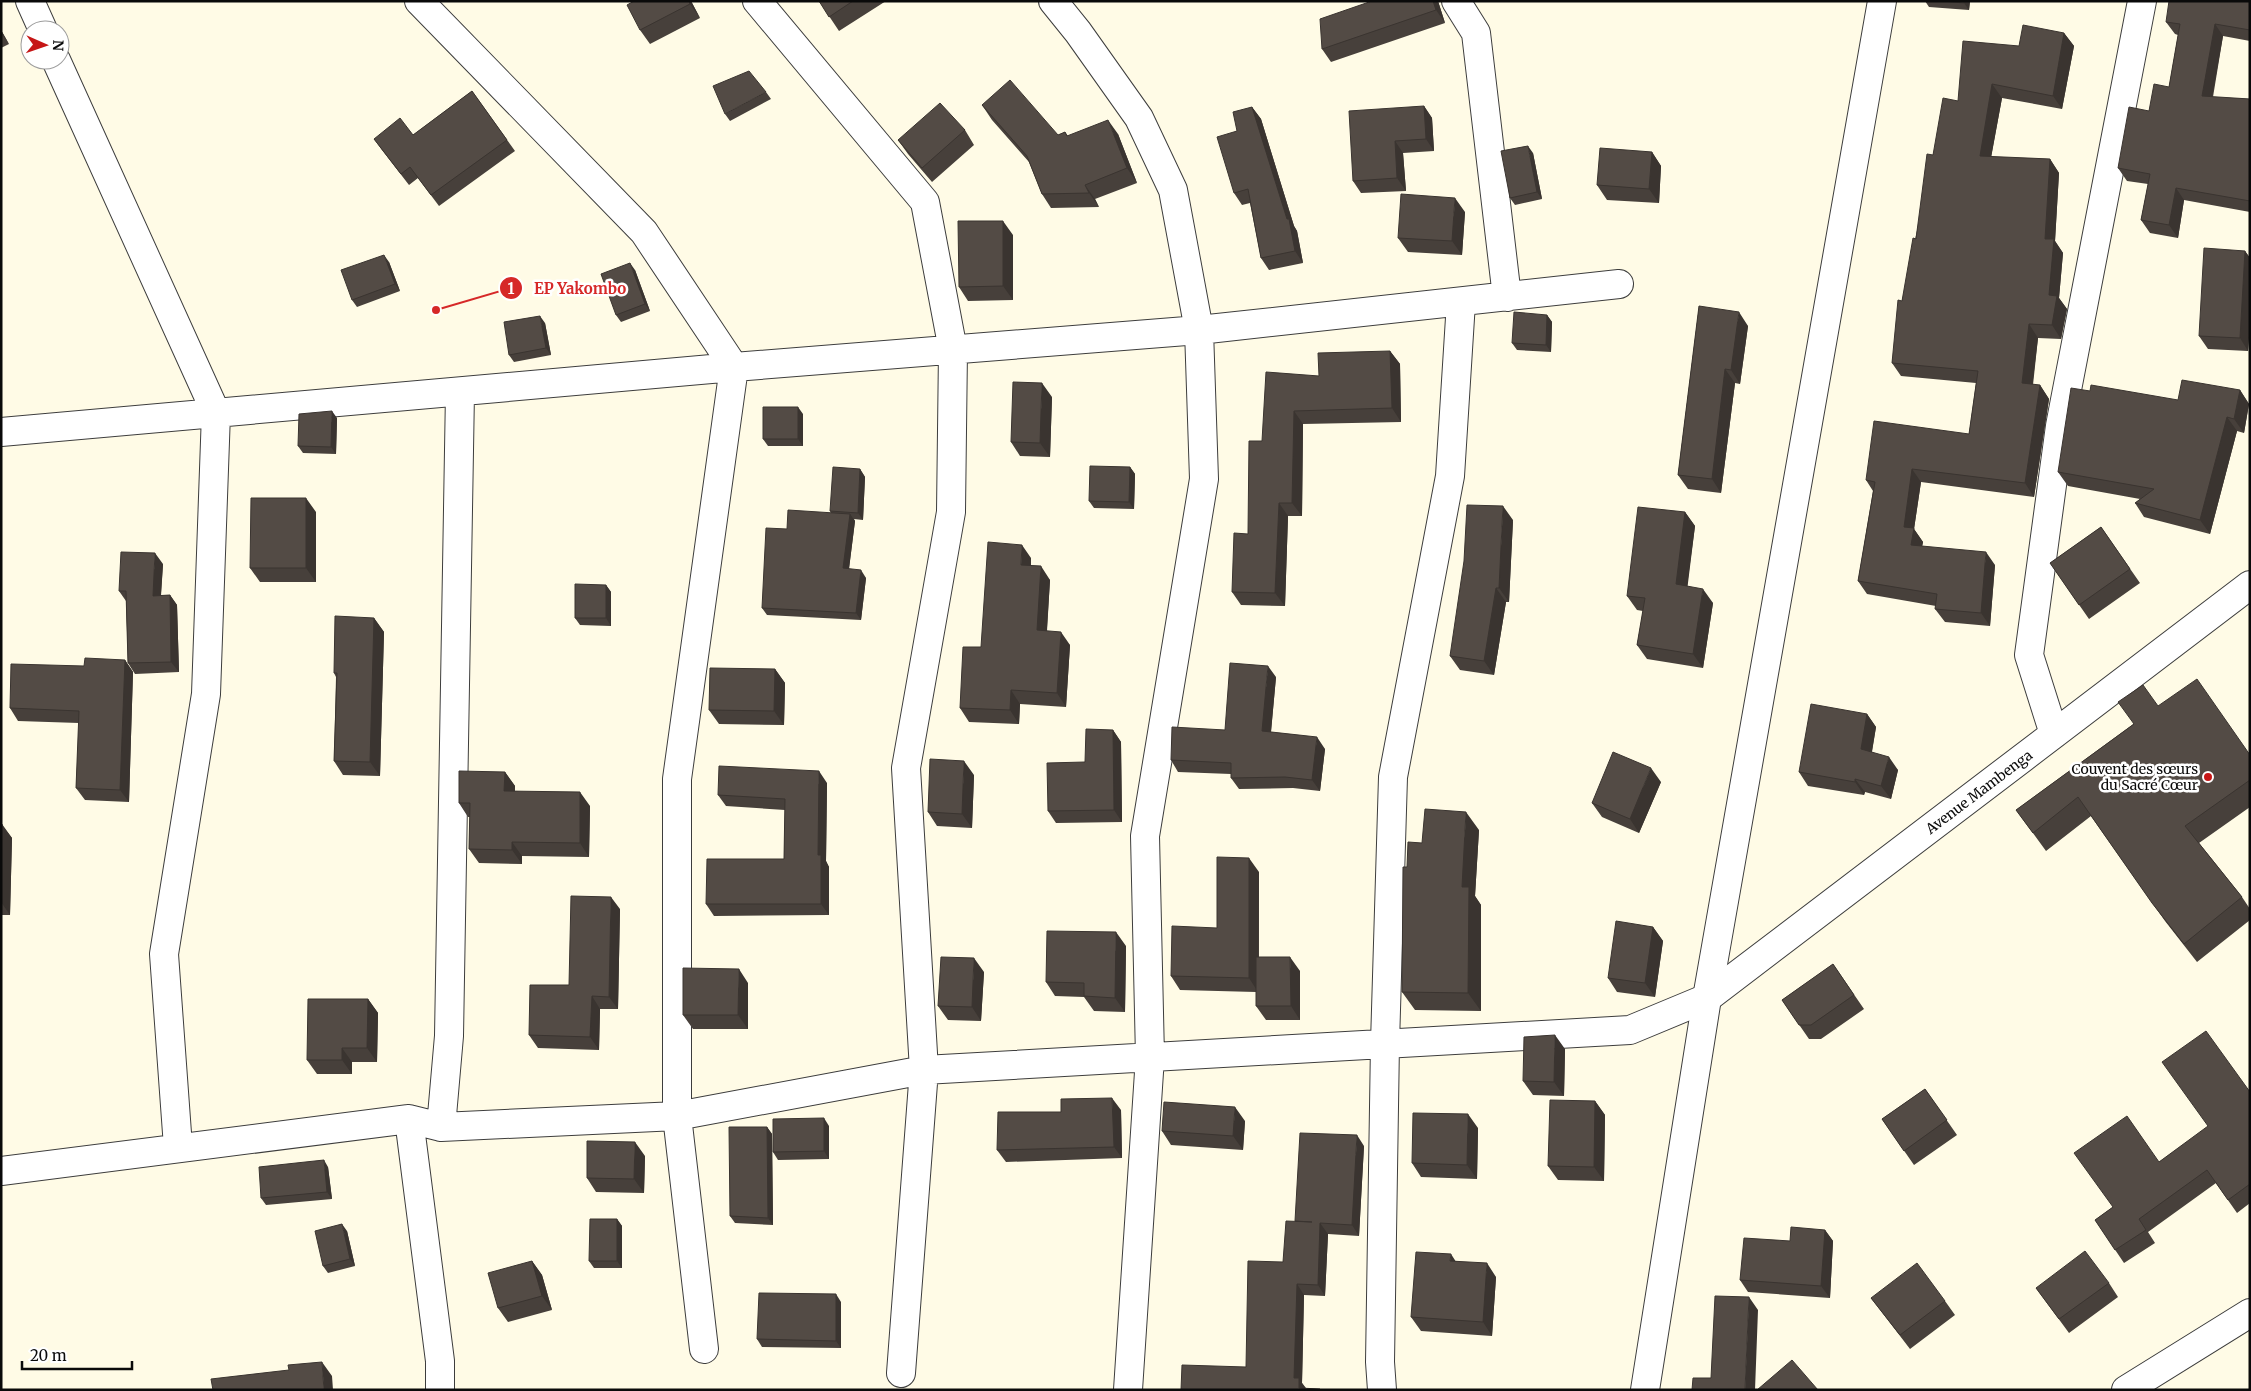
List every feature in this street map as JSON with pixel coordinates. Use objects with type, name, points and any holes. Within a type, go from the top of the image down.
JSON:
[{"type":"street","points":[[30,1],[39,20]]},
{"type":"street","points":[[418,1],[644,232],[734,367],[677,779],[677,1116],[704,1348]]},
{"type":"street","points":[[757,1],[925,202],[953,350],[951,512],[906,768],[924,1070],[901,1372]]},
{"type":"street","points":[[1053,1],[1078,32],[1140,118],[1173,190],[1199,330],[1204,479],[1145,836],[1150,1057],[1128,1390]]},
{"type":"street","points":[[1456,1],[1476,33],[1507,297]]},
{"type":"street","points":[[1645,1390],[1708,998],[1882,1]]},
{"type":"street","points":[[2054,734],[2029,655],[2060,426],[2142,1]]},
{"type":"street","points":[[61,70],[216,413],[206,694],[164,954],[178,1147]]},
{"type":"street","points":[[1,432],[734,367],[1199,330],[1619,284]]},
{"type":"street","points":[[1382,1390],[1380,1362],[1385,1043],[1392,776],[1450,476],[1461,302]]},
{"type":"street","points":[[441,1127],[449,1036],[460,392]]},
{"type":"street","name":"Avenue Mambenga","points":[[1,1171],[178,1147],[409,1120],[441,1127],[677,1116],[924,1070],[1630,1030],[1708,998],[2250,585]]},
{"type":"street","points":[[409,1120],[440,1361],[440,1390]]},
{"type":"street","points":[[2126,1390],[2250,1313]]},
{"type":"building","points":[[634,1],[689,1],[690,4],[640,30],[627,5]]},
{"type":"building","points":[[819,1],[853,1],[829,17]]},
{"type":"building","points":[[1372,1],[1433,1],[1436,10],[1322,49],[1320,19]]},
{"type":"building","points":[[1942,1],[1964,1],[1964,3]]},
{"type":"building","points":[[2169,1],[2250,1],[2250,30],[2215,24],[2202,96],[2250,99],[2250,201],[2176,188],[2169,225],[2141,220],[2150,174],[2118,168],[2129,107],[2149,111],[2154,84],[2169,87],[2180,24],[2166,22]]},
{"type":"building","points":[[2023,25],[2064,33],[2053,96],[1992,84],[1980,156],[2050,159],[2045,239],[2054,239],[2049,295],[2057,296],[2052,325],[2029,324],[2022,383],[2040,385],[2025,483],[1912,469],[1904,527],[1914,528],[1911,545],[1986,552],[1981,613],[1935,609],[1937,594],[1858,581],[1875,482],[1866,480],[1874,421],[1969,434],[1978,371],[1892,363],[1898,300],[1902,301],[1913,238],[1916,239],[1927,154],[1933,155],[1943,98],[1958,101],[1963,41],[2019,46]]},
{"type":"building","points":[[749,71],[766,92],[725,114],[713,86]]},
{"type":"building","points":[[1010,80],[1058,135],[1065,132],[1067,136],[1108,120],[1127,168],[1085,185],[1089,193],[1042,194],[1027,156],[982,105]]},
{"type":"building","points":[[472,91],[507,140],[431,195],[410,167],[401,174],[374,139],[400,118],[413,135]]},
{"type":"building","points":[[940,103],[965,130],[922,168],[898,140]]},
{"type":"building","points":[[1424,106],[1426,139],[1395,141],[1397,178],[1353,181],[1349,111]]},
{"type":"building","points":[[1252,107],[1287,219],[1289,219],[1295,251],[1261,258],[1248,189],[1234,193],[1217,137],[1237,131],[1233,112]]},
{"type":"building","points":[[1528,146],[1537,192],[1510,198],[1501,151]]},
{"type":"building","points":[[1600,148],[1652,152],[1649,189],[1597,185]]},
{"type":"building","points":[[1401,194],[1455,198],[1452,241],[1398,238]]},
{"type":"building","points":[[958,221],[1003,221],[1003,286],[959,287]]},
{"type":"building","points":[[2204,248],[2245,251],[2240,338],[2199,336]]},
{"type":"building","points":[[384,255],[395,284],[352,300],[341,270]]},
{"type":"building","points":[[630,263],[645,304],[616,315],[601,274]]},
{"type":"building","points":[[1699,306],[1739,312],[1731,370],[1725,369],[1712,479],[1678,475]]},
{"type":"building","points":[[1514,312],[1547,315],[1546,345],[1512,343]]},
{"type":"building","points":[[540,316],[546,348],[509,355],[504,322]]},
{"type":"building","points":[[1390,351],[1392,408],[1294,411],[1292,503],[1279,503],[1275,593],[1232,592],[1234,533],[1248,534],[1249,441],[1262,441],[1266,372],[1319,376],[1318,353]]},
{"type":"building","points":[[2182,380],[2240,390],[2234,419],[2227,417],[2200,520],[2135,503],[2154,489],[2058,472],[2071,388],[2090,391],[2091,385],[2178,400]]},
{"type":"building","points":[[1013,382],[1042,383],[1040,443],[1011,442]]},
{"type":"building","points":[[763,407],[798,407],[798,439],[763,439]]},
{"type":"building","points":[[332,411],[331,447],[298,446],[299,414]]},
{"type":"building","points":[[1090,466],[1130,467],[1129,502],[1089,501]]},
{"type":"building","points":[[833,467],[860,469],[858,513],[830,511]]},
{"type":"building","points":[[251,498],[306,498],[306,568],[250,568]]},
{"type":"building","points":[[1467,505],[1503,506],[1499,588],[1496,588],[1484,661],[1450,656],[1464,561]]},
{"type":"building","points":[[1638,507],[1685,512],[1676,584],[1703,589],[1693,654],[1637,645],[1645,598],[1627,596]]},
{"type":"building","points":[[788,510],[850,514],[843,568],[861,570],[856,613],[762,608],[766,528],[787,529]]},
{"type":"building","points":[[2101,527],[2130,569],[2079,605],[2050,563]]},
{"type":"building","points":[[988,542],[1022,545],[1021,565],[1041,566],[1037,630],[1061,632],[1057,693],[1011,690],[1010,710],[960,708],[963,647],[981,647]]},
{"type":"building","points":[[121,552],[155,553],[153,596],[170,595],[171,662],[128,663],[126,591],[119,591]]},
{"type":"building","points":[[575,584],[606,585],[606,618],[575,618]]},
{"type":"building","points":[[335,616],[374,618],[370,762],[334,761],[337,673],[334,673]]},
{"type":"building","points":[[85,658],[125,660],[120,790],[76,788],[79,711],[10,708],[11,664],[84,666]]},
{"type":"building","points":[[1230,663],[1268,666],[1262,731],[1317,737],[1312,780],[1285,777],[1231,778],[1231,763],[1171,760],[1172,727],[1225,730]]},
{"type":"building","points":[[710,668],[775,669],[774,711],[709,710]]},
{"type":"building","points":[[2197,679],[2250,755],[2250,780],[2185,826],[2242,897],[2184,944],[2152,903],[2078,797],[2033,833],[2016,810],[2134,724],[2118,702],[2143,685],[2158,706]]},
{"type":"building","points":[[1811,704],[1867,714],[1861,749],[1889,757],[1881,786],[1855,779],[1855,782],[1799,772]]},
{"type":"building","points":[[1086,729],[1113,730],[1114,810],[1048,811],[1047,763],[1085,762]]},
{"type":"building","points":[[1613,752],[1651,768],[1630,819],[1592,803]]},
{"type":"building","points":[[930,759],[964,761],[962,814],[928,812]]},
{"type":"building","points":[[719,766],[819,771],[818,855],[821,855],[821,904],[706,904],[707,859],[784,859],[785,799],[718,795]]},
{"type":"building","points":[[459,771],[505,772],[504,791],[580,792],[580,843],[512,842],[512,850],[469,849],[470,803],[459,803]]},
{"type":"building","points":[[1425,809],[1466,812],[1462,887],[1469,887],[1468,993],[1402,992],[1403,867],[1407,867],[1408,842],[1422,843]]},
{"type":"building","points":[[1,824],[2,824],[1,864]]},
{"type":"building","points":[[1217,857],[1249,858],[1249,978],[1171,976],[1172,926],[1217,928]]},
{"type":"building","points":[[571,896],[611,897],[609,997],[592,996],[590,1037],[529,1035],[530,985],[569,985]]},
{"type":"building","points":[[1616,921],[1653,927],[1645,983],[1608,978]]},
{"type":"building","points":[[1047,931],[1116,932],[1115,998],[1084,996],[1084,983],[1046,982]]},
{"type":"building","points":[[941,957],[974,958],[972,1007],[938,1006]]},
{"type":"building","points":[[1256,957],[1290,957],[1291,1006],[1256,1006]]},
{"type":"building","points":[[1833,964],[1854,995],[1811,1025],[1799,1025],[1782,1000]]},
{"type":"building","points":[[683,968],[739,969],[738,1015],[683,1015]]},
{"type":"building","points":[[308,999],[368,999],[367,1048],[342,1048],[342,1060],[307,1060]]},
{"type":"building","points":[[2206,1031],[2250,1092],[2250,1184],[2228,1200],[2207,1170],[2139,1219],[2146,1230],[2115,1250],[2095,1220],[2113,1207],[2074,1153],[2127,1116],[2159,1162],[2208,1126],[2162,1062]]},
{"type":"building","points":[[1555,1035],[1554,1082],[1523,1081],[1524,1037]]},
{"type":"building","points":[[1925,1089],[1947,1120],[1904,1151],[1882,1119]]},
{"type":"building","points":[[1112,1098],[1114,1147],[997,1150],[998,1112],[1061,1112],[1061,1099]]},
{"type":"building","points":[[1550,1100],[1595,1101],[1594,1167],[1548,1166]]},
{"type":"building","points":[[1164,1102],[1235,1107],[1233,1136],[1162,1131]]},
{"type":"building","points":[[1413,1113],[1468,1114],[1467,1165],[1412,1163]]},
{"type":"building","points":[[824,1118],[824,1151],[773,1152],[773,1119]]},
{"type":"building","points":[[729,1127],[767,1127],[768,1218],[730,1216]]},
{"type":"building","points":[[1300,1133],[1357,1135],[1352,1225],[1320,1223],[1318,1285],[1297,1284],[1294,1378],[1299,1378],[1299,1388],[1320,1390],[1181,1390],[1182,1365],[1246,1367],[1248,1261],[1283,1262],[1286,1221],[1312,1222],[1295,1221]]},
{"type":"building","points":[[587,1141],[635,1142],[634,1179],[587,1178]]},
{"type":"building","points":[[324,1160],[327,1192],[261,1198],[259,1167]]},
{"type":"building","points":[[590,1219],[617,1219],[617,1261],[589,1261]]},
{"type":"building","points":[[342,1224],[350,1259],[323,1266],[315,1231]]},
{"type":"building","points":[[1791,1227],[1825,1230],[1821,1286],[1740,1280],[1744,1238],[1790,1241]]},
{"type":"building","points":[[2085,1251],[2109,1283],[2059,1319],[2036,1288]]},
{"type":"building","points":[[1416,1252],[1451,1254],[1450,1261],[1487,1263],[1483,1322],[1411,1317]]},
{"type":"building","points":[[532,1261],[542,1296],[498,1308],[488,1273]]},
{"type":"building","points":[[1917,1263],[1945,1301],[1900,1335],[1871,1298]]},
{"type":"building","points":[[759,1293],[836,1294],[836,1341],[757,1339]]},
{"type":"building","points":[[1715,1296],[1749,1297],[1745,1390],[1692,1390],[1693,1378],[1711,1378]]},
{"type":"building","points":[[1792,1360],[1818,1390],[1757,1390]]},
{"type":"building","points":[[322,1362],[324,1390],[213,1390],[211,1379],[289,1370],[288,1365]]},
{"type":"place","name":"EP Yakombo","points":[[436,310]]},
{"type":"place","name":"Couvent des sœurs du Sacré Cœur","points":[[2208,777]]}]
